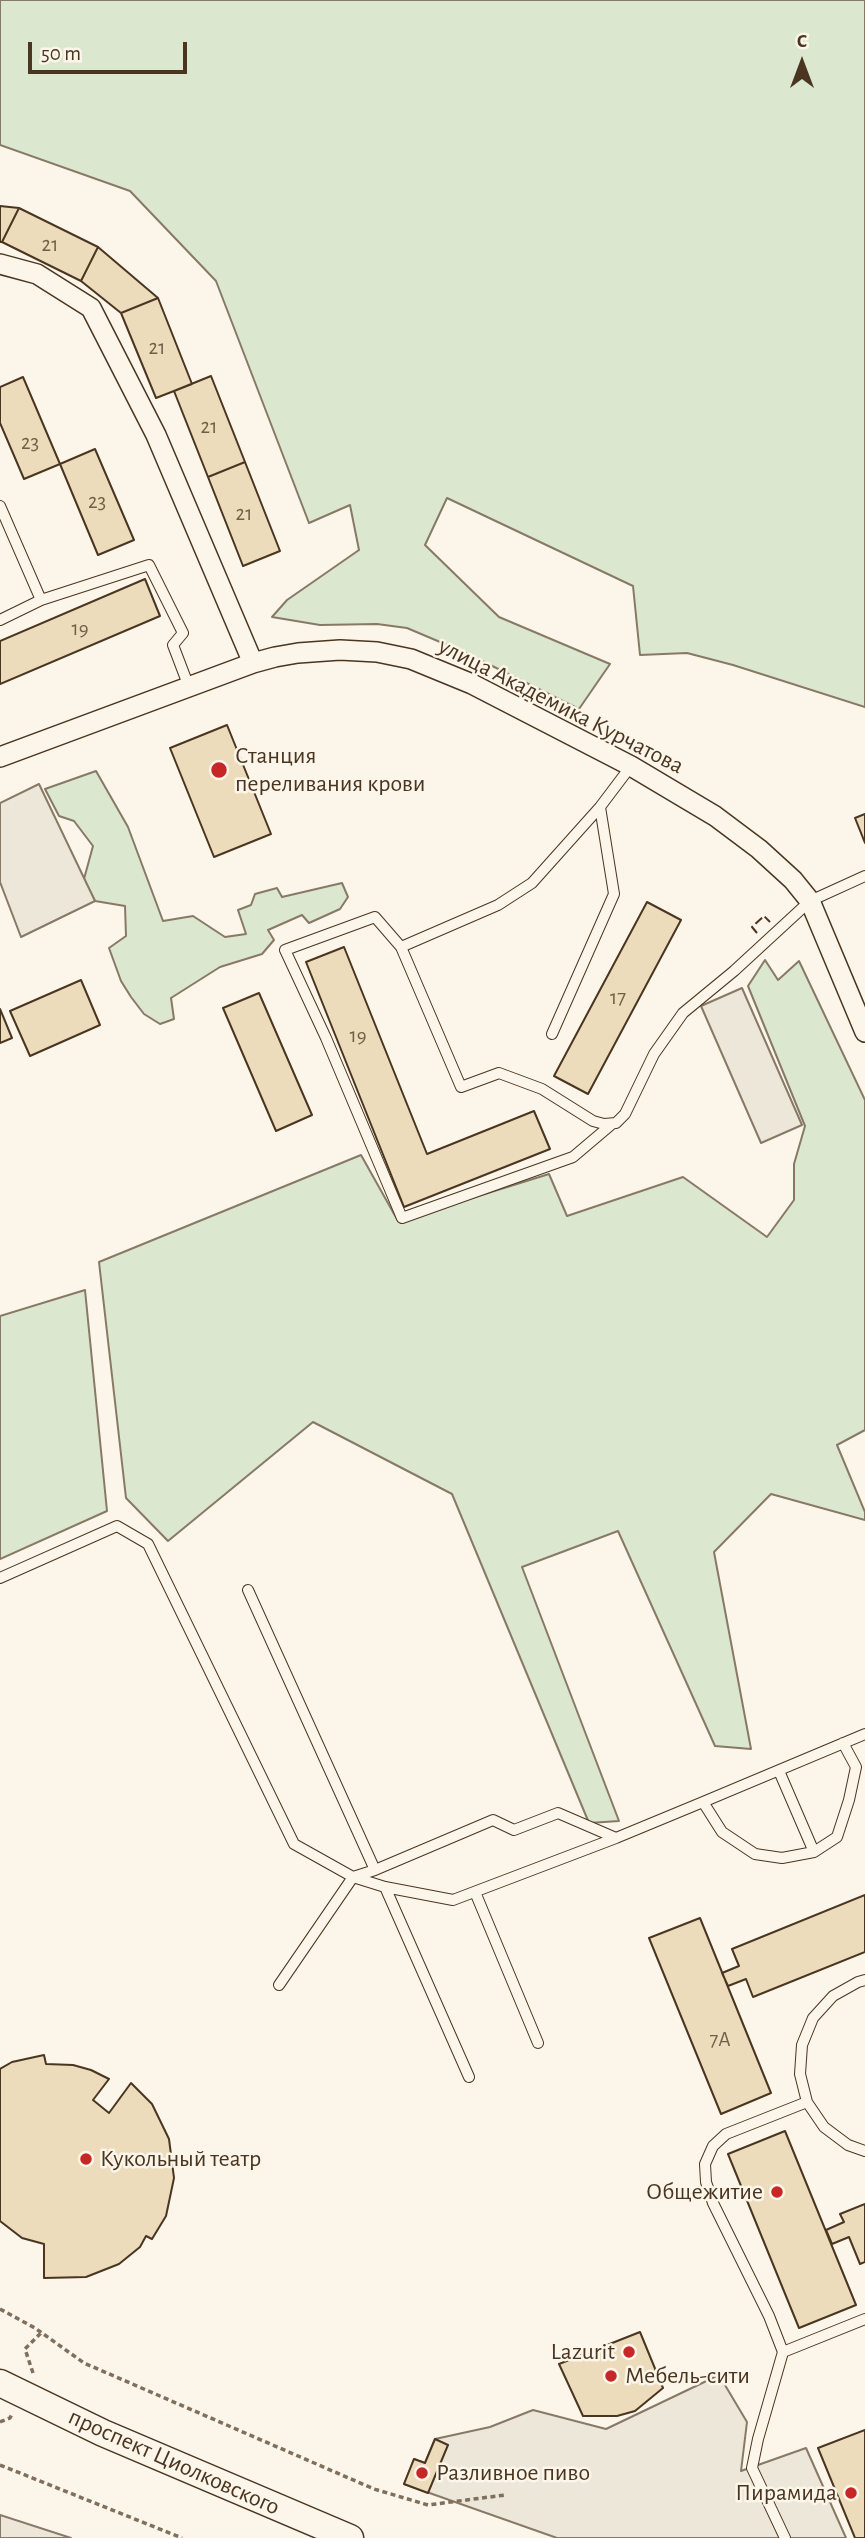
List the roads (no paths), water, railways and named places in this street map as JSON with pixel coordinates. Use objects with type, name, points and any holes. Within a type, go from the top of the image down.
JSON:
[{"type":"main road","name":"проспект Циолковского","points":[[0,2383],[103,2433],[350,2538]]},
{"type":"street","points":[[0,264],[37,274],[91,308],[156,435],[253,663]]},
{"type":"street","name":"улица Академика Курчатова","points":[[0,757],[253,663],[298,653],[340,650],[377,652],[411,659],[472,684],[631,766],[685,797],[742,835],[793,880],[810,901],[865,1032]]},
{"type":"lane","points":[[0,506],[41,600]]},
{"type":"lane","points":[[0,620],[41,600],[149,565],[183,633],[173,645],[189,687]]},
{"type":"lane","points":[[401,947],[498,905],[532,883],[600,807],[631,766]]},
{"type":"lane","points":[[552,1034],[614,894],[600,807]]},
{"type":"lane","points":[[612,1124],[593,1121],[542,1089],[499,1073],[461,1087],[401,947],[376,917],[285,950],[326,1038],[402,1217],[573,1157],[625,1114],[654,1054],[682,1013],[751,956],[810,901],[865,876]]},
{"type":"lane","points":[[0,1578],[117,1527],[148,1544],[294,1844],[353,1877],[453,1900],[616,1838],[865,1734]]},
{"type":"lane","points":[[248,1590],[376,1870]]},
{"type":"lane","points":[[704,1802],[722,1832],[755,1854],[782,1858],[814,1852],[838,1837],[849,1800],[856,1767],[843,1743]]},
{"type":"lane","points":[[779,1770],[814,1852]]},
{"type":"lane","points":[[279,1985],[353,1877],[376,1870],[493,1820],[513,1830],[558,1814],[616,1838]]},
{"type":"lane","points":[[385,1886],[469,2077]]},
{"type":"lane","points":[[475,1892],[538,2043]]},
{"type":"lane","points":[[865,1980],[833,1996],[813,2018],[802,2045],[800,2074],[807,2102],[824,2127],[848,2145],[865,2151]]},
{"type":"lane","points":[[785,2538],[752,2468],[783,2352],[769,2316],[710,2196],[705,2164],[713,2146],[726,2134],[807,2102]]},
{"type":"lane","points":[[783,2352],[865,2319]]},
{"type":"place","name":"Станция переливания крови","points":[[219,770]]},
{"type":"place","name":"Кукольный театр","points":[[86,2159]]},
{"type":"place","name":"Общежитие","points":[[777,2192]]},
{"type":"place","name":"Lazurit","points":[[629,2352]]},
{"type":"place","name":"Мебель-сити","points":[[611,2376]]},
{"type":"place","name":"Разливное пиво","points":[[422,2473]]},
{"type":"place","name":"Пирамида","points":[[851,2493]]}]
